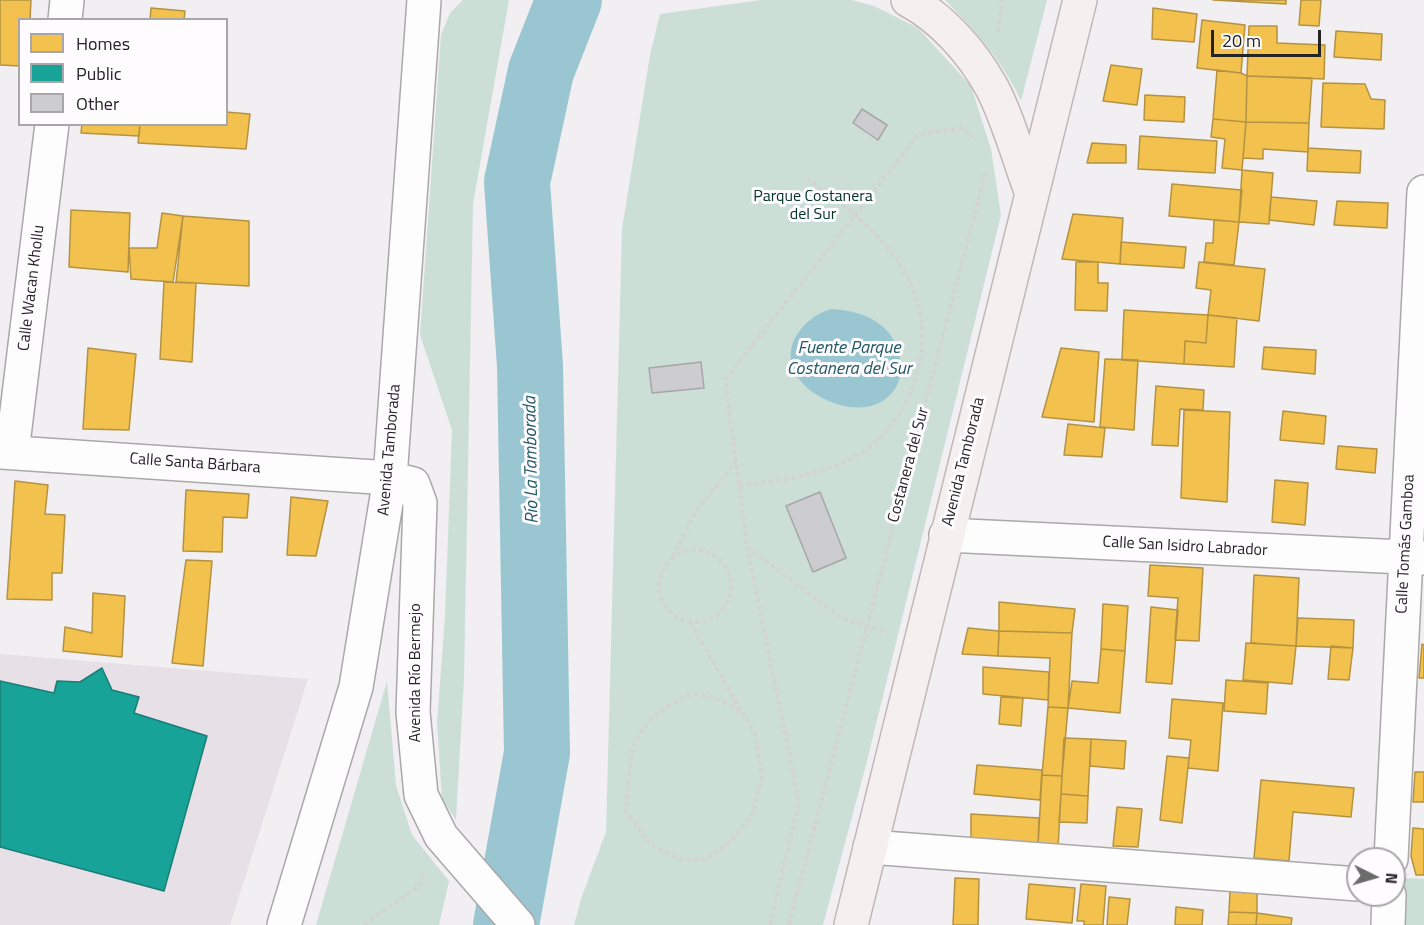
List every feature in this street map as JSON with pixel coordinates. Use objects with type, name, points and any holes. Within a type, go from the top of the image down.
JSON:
[{"type":"main road","points":[[908,0],[919,6],[959,40],[992,87],[1031,191]]},
{"type":"main road","name":"Avenida Tamborada","points":[[851,925],[1080,0]]},
{"type":"street","points":[[65,18],[67,0]]},
{"type":"street","name":"Avenida Tamborada","points":[[284,925],[356,687],[390,477],[424,0]]},
{"type":"street","name":"Calle Wacan Khollu","points":[[6,452],[52,126]]},
{"type":"street","name":"Calle Tomás Gamboa","points":[[1392,847],[1414,557],[1423,213]]},
{"type":"street","name":"Calle Santa Bárbara","points":[[6,452],[390,477]]},
{"type":"street","name":"Avenida Río Bermejo","points":[[390,477],[413,484],[420,503],[413,712],[421,795],[441,836],[518,925]]},
{"type":"street","name":"Calle San Isidro Labrador","points":[[946,536],[1414,557]]},
{"type":"street","points":[[870,847],[1346,883]]},
{"type":"street","points":[[1388,925],[1389,907]]},
{"type":"path","points":[[998,34],[1002,0]]},
{"type":"path","points":[[770,925],[799,802],[747,546],[725,380],[919,134],[962,128],[976,139]]},
{"type":"path","name":"Costanera del Sur","points":[[789,925],[988,161]]},
{"type":"path","points":[[739,485],[803,477],[847,462],[885,435],[903,410],[920,370],[924,341],[920,304],[900,262],[842,202],[807,179]]},
{"type":"path","points":[[672,558],[682,552],[706,552],[725,566],[730,576],[731,588],[723,610],[708,620],[690,622],[679,619],[662,602],[660,578],[697,510],[736,462]]},
{"type":"path","points":[[747,546],[841,618],[920,644]]},
{"type":"path","points":[[690,622],[755,734],[762,779],[751,818],[726,845],[706,859],[680,859],[651,845],[626,811],[634,745],[655,717],[673,700],[693,694],[705,696],[716,698],[742,712]]},
{"type":"path","points":[[364,925],[419,886]]},
{"type":"shaded area","points":[[0,654],[308,679],[230,925],[0,925]]},
{"type":"green space","points":[[463,0],[509,0],[473,204],[464,679],[456,820],[442,799],[437,723],[445,616],[452,430],[420,335],[441,35],[450,13]]},
{"type":"green space","name":"Parque Costanera del Sur","points":[[761,0],[851,0],[874,6],[918,28],[971,86],[991,149],[1001,215],[867,761],[823,925],[574,925],[582,896],[606,832],[622,229],[650,55],[660,14]]},
{"type":"green space","points":[[945,0],[1047,0],[1021,101],[997,60]]},
{"type":"green space","points":[[387,681],[396,785],[412,835],[449,881],[439,925],[316,925]]},
{"type":"green space","points":[[1406,878],[1424,879],[1424,925],[1402,925],[1403,907],[1406,907]]},
{"type":"water","name":"Fuente Parque Costanera del Sur","points":[[831,309],[861,314],[878,323],[886,329],[897,346],[901,366],[900,376],[897,386],[881,402],[856,407],[843,406],[830,401],[807,388],[793,368],[792,346],[796,336],[811,319]]},
{"type":"building: Homes","points":[[0,0],[31,0],[30,18],[18,18],[18,66],[0,65]]},
{"type":"building: Homes","points":[[1213,0],[1286,0],[1286,4]]},
{"type":"building: Homes","points":[[1301,0],[1321,0],[1319,26],[1299,25]]},
{"type":"building: Homes","points":[[151,8],[185,11],[184,18],[150,18]]},
{"type":"building: Homes","points":[[1153,8],[1197,14],[1194,42],[1152,39]]},
{"type":"building: Homes","points":[[1202,20],[1245,25],[1241,73],[1197,68]]},
{"type":"building: Homes","points":[[1249,26],[1277,26],[1277,43],[1325,45],[1324,79],[1247,76]]},
{"type":"building: Homes","points":[[1336,31],[1382,34],[1381,60],[1334,57]]},
{"type":"building: Homes","points":[[1111,65],[1142,69],[1137,105],[1103,101]]},
{"type":"building: Homes","points":[[1217,70],[1247,76],[1246,122],[1213,119]]},
{"type":"building: Homes","points":[[1247,76],[1312,78],[1309,123],[1246,122]]},
{"type":"building: Homes","points":[[1323,83],[1365,84],[1371,99],[1385,100],[1384,129],[1321,127]]},
{"type":"building: Homes","points":[[1145,95],[1185,97],[1184,122],[1144,120]]},
{"type":"building: Homes","points":[[228,112],[250,114],[246,149],[138,143],[140,126],[228,126]]},
{"type":"building: Homes","points":[[1213,119],[1246,122],[1242,170],[1222,168],[1225,139],[1211,137]]},
{"type":"building: Homes","points":[[1246,122],[1309,123],[1308,152],[1263,149],[1263,159],[1243,158]]},
{"type":"building: Homes","points":[[82,126],[140,126],[139,136],[81,133]]},
{"type":"building: Homes","points":[[1140,136],[1217,141],[1215,173],[1138,169]]},
{"type":"building: Homes","points":[[1092,143],[1126,145],[1126,163],[1087,163]]},
{"type":"building: Homes","points":[[1308,148],[1361,151],[1360,173],[1307,171]]},
{"type":"building: Homes","points":[[1242,170],[1273,173],[1269,224],[1239,222]]},
{"type":"building: Homes","points":[[1172,184],[1242,190],[1239,222],[1169,216]]},
{"type":"building: Homes","points":[[1271,197],[1317,201],[1314,225],[1269,220]]},
{"type":"building: Homes","points":[[1337,201],[1388,203],[1387,228],[1334,225]]},
{"type":"building: Homes","points":[[71,210],[130,213],[128,272],[69,267]]},
{"type":"building: Homes","points":[[162,213],[183,216],[173,282],[131,279],[129,248],[157,248]]},
{"type":"building: Homes","points":[[1073,214],[1123,218],[1120,264],[1062,259]]},
{"type":"building: Homes","points":[[183,216],[249,221],[249,286],[176,282]]},
{"type":"building: Homes","points":[[1214,220],[1239,222],[1234,265],[1204,262],[1206,243],[1213,243]]},
{"type":"building: Homes","points":[[1121,242],[1186,247],[1184,268],[1120,264]]},
{"type":"building: Homes","points":[[1076,262],[1098,262],[1098,283],[1108,283],[1107,311],[1075,310]]},
{"type":"building: Homes","points":[[1199,262],[1265,269],[1259,321],[1208,315],[1211,290],[1196,288]]},
{"type":"building: Homes","points":[[164,282],[196,283],[192,362],[160,359]]},
{"type":"building: Homes","points":[[1124,310],[1208,315],[1206,343],[1185,341],[1184,364],[1122,360]]},
{"type":"building: Homes","points":[[1208,315],[1237,318],[1234,367],[1184,364],[1185,341],[1206,343]]},
{"type":"building: Homes","points":[[1264,347],[1316,350],[1315,374],[1262,369]]},
{"type":"building: Homes","points":[[88,348],[136,354],[129,430],[83,429]]},
{"type":"building: Homes","points":[[1061,348],[1099,352],[1094,422],[1042,417]]},
{"type":"building: Homes","points":[[1105,359],[1138,360],[1134,430],[1100,427]]},
{"type":"building: Homes","points":[[1156,386],[1204,390],[1203,410],[1180,409],[1178,446],[1152,445]]},
{"type":"building: Homes","points":[[1184,410],[1230,412],[1227,502],[1181,498]]},
{"type":"building: Homes","points":[[1283,411],[1326,416],[1324,444],[1280,440]]},
{"type":"building: Homes","points":[[1068,424],[1105,428],[1102,457],[1064,455]]},
{"type":"building: Homes","points":[[1338,446],[1377,449],[1375,473],[1336,469]]},
{"type":"building: Homes","points":[[1275,480],[1308,483],[1305,525],[1272,522]]},
{"type":"building: Homes","points":[[15,481],[48,485],[45,514],[65,515],[62,573],[52,573],[52,600],[7,599]]},
{"type":"building: Homes","points":[[186,490],[249,494],[247,518],[223,517],[222,552],[183,551]]},
{"type":"building: Homes","points":[[291,497],[328,501],[316,556],[287,555]]},
{"type":"building: Homes","points":[[186,560],[212,561],[203,666],[172,663]]},
{"type":"building: Homes","points":[[1150,565],[1203,568],[1199,641],[1175,640],[1178,598],[1148,596]]},
{"type":"building: Homes","points":[[1254,575],[1299,578],[1296,646],[1251,643]]},
{"type":"building: Homes","points":[[93,593],[125,596],[122,657],[63,651],[65,627],[92,633]]},
{"type":"building: Homes","points":[[999,602],[1075,609],[1072,633],[999,631]]},
{"type":"building: Homes","points":[[1103,604],[1128,606],[1125,651],[1101,649]]},
{"type":"building: Homes","points":[[1151,607],[1178,610],[1172,684],[1146,682]]},
{"type":"building: Homes","points":[[1298,618],[1354,620],[1353,648],[1296,646]]},
{"type":"building: Homes","points":[[968,628],[999,631],[998,656],[962,654]]},
{"type":"building: Homes","points":[[999,631],[1072,633],[1068,708],[1048,707],[1050,658],[998,656]]},
{"type":"building: Homes","points":[[1246,643],[1296,646],[1292,684],[1243,680]]},
{"type":"building: Homes","points":[[1422,644],[1424,645],[1424,678],[1419,678]]},
{"type":"building: Homes","points":[[1331,646],[1353,648],[1349,680],[1328,679]]},
{"type":"building: Homes","points":[[1101,649],[1125,651],[1120,713],[1068,708],[1072,681],[1098,683]]},
{"type":"building: Homes","points":[[983,667],[1049,672],[1048,700],[983,694]]},
{"type":"building: Homes","points":[[1226,680],[1268,683],[1266,714],[1224,711]]},
{"type":"building: Homes","points":[[1001,697],[1023,698],[1021,726],[999,724]]},
{"type":"building: Homes","points":[[1172,699],[1223,703],[1218,771],[1188,768],[1191,740],[1169,738]]},
{"type":"building: Homes","points":[[1048,707],[1068,708],[1062,776],[1042,775]]},
{"type":"building: Homes","points":[[1064,738],[1091,739],[1088,796],[1061,794]]},
{"type":"building: Homes","points":[[1091,739],[1126,741],[1124,769],[1090,766]]},
{"type":"building: Homes","points":[[1167,756],[1189,758],[1182,823],[1160,820]]},
{"type":"building: Homes","points":[[977,765],[1042,770],[1040,800],[974,794]]},
{"type":"building: Homes","points":[[1415,772],[1424,772],[1424,802],[1413,802]]},
{"type":"building: Homes","points":[[1042,775],[1062,776],[1058,848],[1038,846]]},
{"type":"building: Homes","points":[[1261,780],[1354,788],[1351,817],[1293,812],[1289,861],[1254,858]]},
{"type":"building: Homes","points":[[1061,794],[1088,796],[1087,823],[1059,822]]},
{"type":"building: Homes","points":[[1117,807],[1142,809],[1138,847],[1113,846]]},
{"type":"building: Homes","points":[[971,814],[1039,818],[1038,846],[971,840]]},
{"type":"building: Homes","points":[[1413,828],[1424,829],[1424,875],[1416,875],[1411,856]]},
{"type":"building: Homes","points":[[955,878],[979,879],[978,925],[953,925]]},
{"type":"building: Homes","points":[[1029,884],[1075,888],[1072,923],[1026,919]]},
{"type":"building: Homes","points":[[1081,884],[1106,886],[1103,925],[1084,925],[1084,921],[1077,921]]},
{"type":"building: Homes","points":[[1230,891],[1257,892],[1257,913],[1229,912]]},
{"type":"building: Homes","points":[[1109,897],[1130,899],[1127,925],[1107,925]]},
{"type":"building: Homes","points":[[1176,907],[1203,910],[1202,925],[1175,925]]},
{"type":"building: Homes","points":[[1229,912],[1257,913],[1256,925],[1228,925]]},
{"type":"building: Homes","points":[[1257,913],[1292,918],[1291,925],[1256,925]]},
{"type":"building: Public","points":[[102,668],[112,690],[139,697],[134,713],[207,736],[164,891],[0,847],[0,681],[54,693],[57,681],[80,682]]},
{"type":"building: Other","points":[[862,109],[887,125],[878,140],[853,123]]},
{"type":"building: Other","points":[[701,362],[704,388],[652,393],[649,368]]},
{"type":"building: Other","points":[[820,492],[846,558],[813,572],[786,506]]},
{"type":"waterway","name":"Río La Tamborada","points":[[506,925],[537,753],[530,366],[517,182],[541,71],[569,0]]}]
